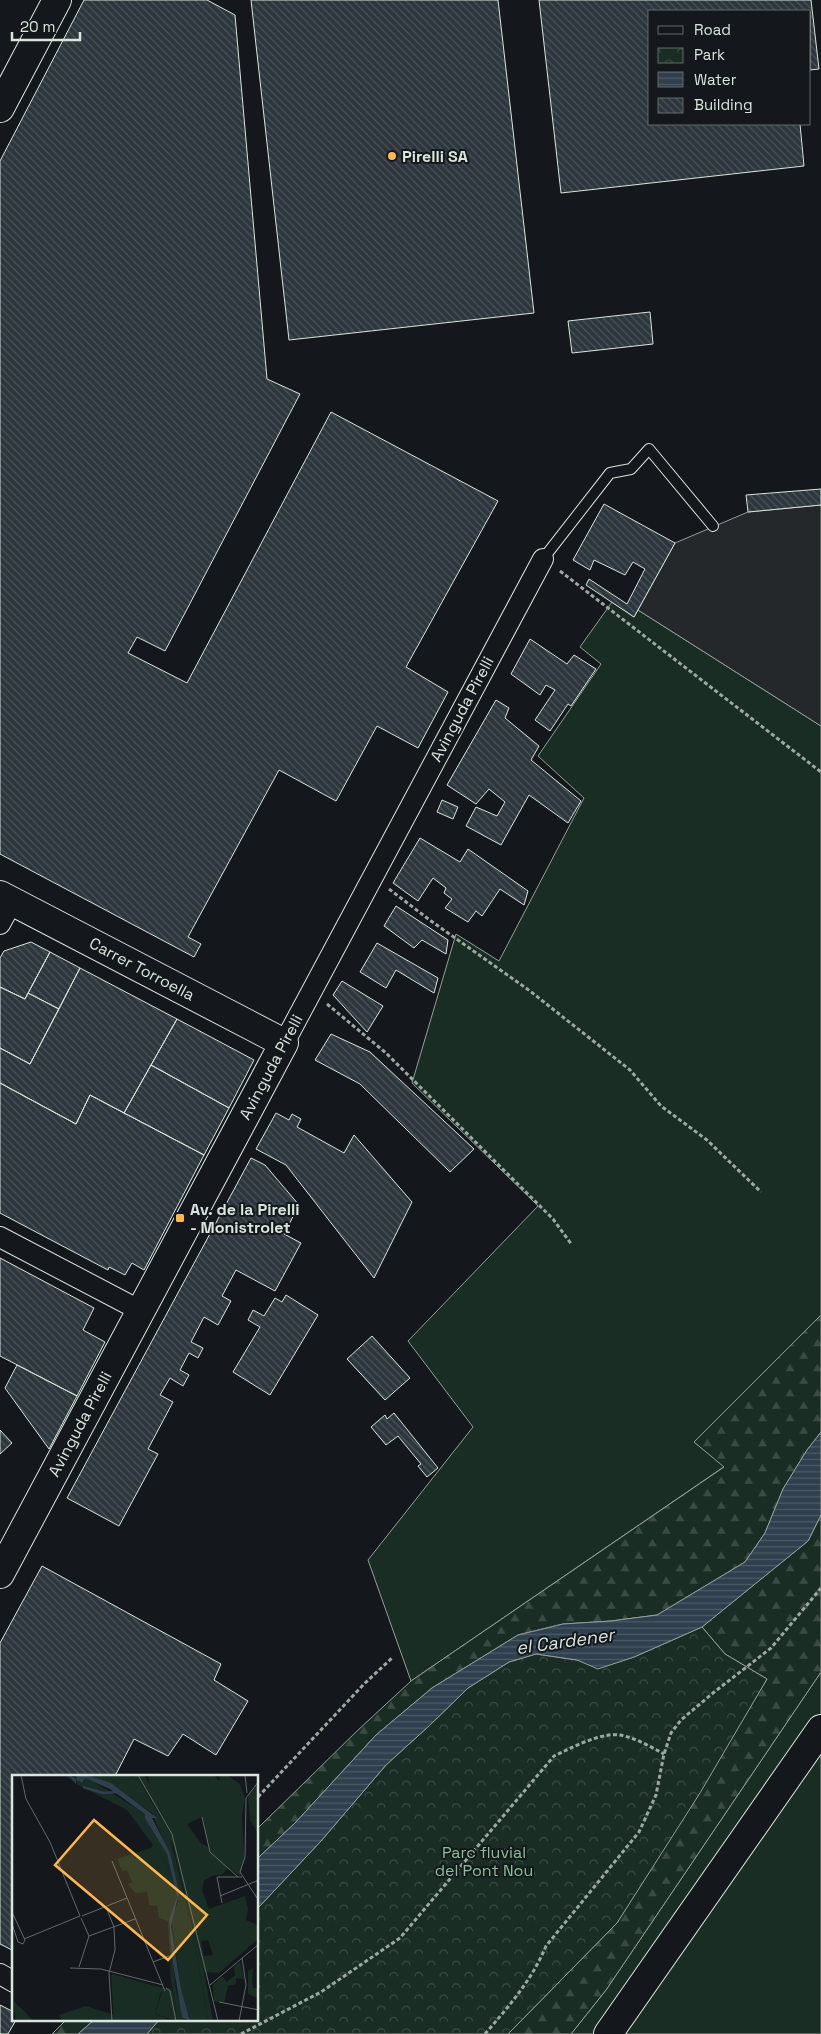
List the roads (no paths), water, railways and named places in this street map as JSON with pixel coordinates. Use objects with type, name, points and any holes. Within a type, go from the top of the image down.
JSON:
[{"type":"street","points":[[0,108],[57,0]]},
{"type":"street","name":"Avinguda Pirelli","points":[[0,1574],[543,559]]},
{"type":"street","name":"Carrer Torroella","points":[[4,907],[284,1043]]},
{"type":"street","points":[[0,1237],[141,1311]]},
{"type":"street","points":[[608,2034],[821,1729]]},
{"type":"street","points":[[0,1974],[12,1981]]},
{"type":"lane","points":[[543,559],[610,473],[631,469],[649,449],[712,526]]},
{"type":"water","name":"el Cardener","points":[[821,1432],[821,1515],[808,1541],[702,1627],[634,1657],[598,1669],[577,1660],[536,1654],[509,1662],[468,1688],[386,1765],[321,1841],[259,1907],[259,1857],[295,1823],[376,1735],[432,1688],[518,1635],[563,1624],[611,1621],[657,1615],[745,1562],[765,1533],[783,1489],[807,1450]]},
{"type":"water","points":[[92,2022],[157,2022],[147,2034],[78,2034]]},
{"type":"place","name":"Pirelli SA","points":[[392,156]]},
{"type":"place","name":"Av. de la Pirelli - Monistrolet","points":[[180,1218]]},
{"type":"park label","name":"Parc fluvial del Pont Nou","points":[[484,1861]]}]
